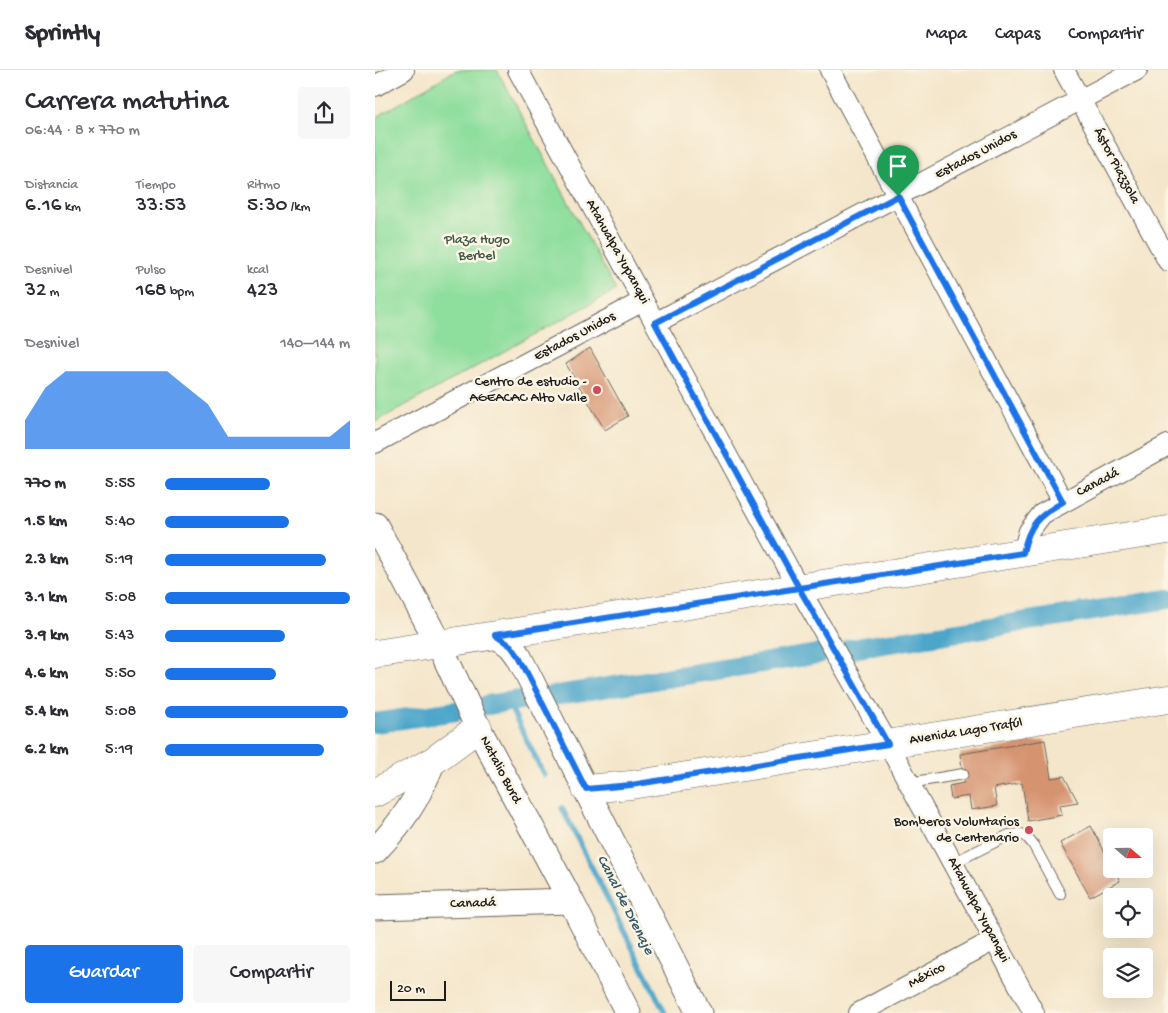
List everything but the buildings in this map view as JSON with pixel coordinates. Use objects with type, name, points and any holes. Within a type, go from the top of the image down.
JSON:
[{"type":"main road","points":[[375,654],[1168,530]]},
{"type":"main road","name":"Avenida Lago Trafúl","points":[[586,789],[631,785],[1168,700]]},
{"type":"main road","points":[[375,793],[433,761],[478,728]]},
{"type":"street","name":"Atahualpa Yupanqui","points":[[518,70],[799,588],[888,744],[1034,1013]]},
{"type":"street","points":[[830,70],[1063,502]]},
{"type":"street","name":"Ástor Piazzola","points":[[1064,70],[1168,261]]},
{"type":"street","name":"Estados Unidos","points":[[655,323],[1137,70]]},
{"type":"street","points":[[375,86],[397,72]]},
{"type":"street","name":"Estados Unidos","points":[[375,443],[643,301]]},
{"type":"street","name":"Canadá","points":[[1023,553],[1026,538],[1032,525],[1042,514],[1168,445]]},
{"type":"street","name":"Natalio Burd","points":[[375,525],[439,644],[478,728],[571,901],[628,1013]]},
{"type":"street","points":[[495,635],[511,646],[519,657],[699,1013]]},
{"type":"street","points":[[375,851],[410,811],[422,789],[433,761]]},
{"type":"street","name":"Canadá","points":[[375,907],[571,901]]},
{"type":"street","name":"México","points":[[859,1013],[994,940]]},
{"type":"lane","points":[[909,783],[963,774]]},
{"type":"lane","points":[[953,863],[1009,835],[1021,834],[1026,836],[1033,844],[1060,894]]},
{"type":"green space","name":"Plaza Hugo Berbel","points":[[456,70],[497,70],[616,290],[375,422],[375,118]]},
{"type":"waterway","points":[[851,649],[1168,599]]},
{"type":"waterway","points":[[551,696],[818,654]]},
{"type":"waterway","name":"Canal de Drenaje","points":[[487,705],[527,699]]},
{"type":"waterway","name":"Canal de Drenaje","points":[[508,702],[544,775]]},
{"type":"waterway","points":[[375,723],[456,711]]},
{"type":"waterway","name":"Canal de Drenaje","points":[[562,808],[665,1013]]},
{"type":"place","name":"Centro de estudio - AGEACAC Alto Valle","points":[[597,390]]},
{"type":"place","name":"Bomberos Voluntarios de Centenario","points":[[1029,830]]},
{"type":"route","points":[[898,196],[655,323],[799,588],[495,635],[511,646],[519,657],[586,789],[631,785],[888,744],[799,588],[1023,553],[1026,538],[1032,525],[1042,514],[1063,502],[898,196]]}]
